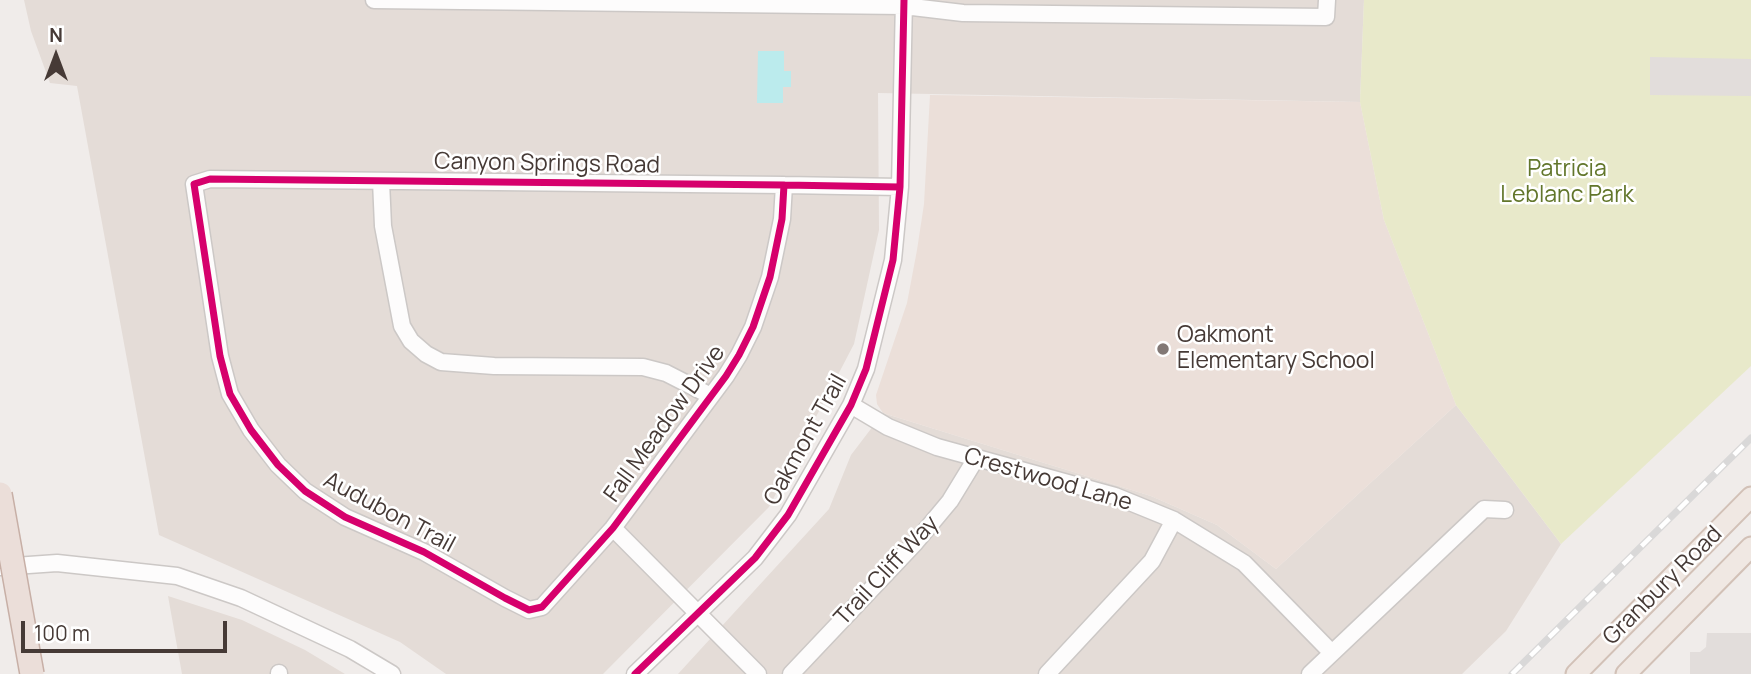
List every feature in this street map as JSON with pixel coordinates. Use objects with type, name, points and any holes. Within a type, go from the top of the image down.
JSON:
[{"type":"highway","points":[[0,494],[32,674]]},
{"type":"main road","name":"Granbury Road","points":[[1576,674],[1751,497]]},
{"type":"main road","name":"Granbury Road","points":[[1626,674],[1751,547]]},
{"type":"street","points":[[374,0],[904,3],[963,13],[1326,18],[1327,0]]},
{"type":"street","name":"Oakmont Trail","points":[[635,674],[755,558],[788,515],[851,405],[880,322],[893,261],[900,187],[904,3]]},
{"type":"street","name":"Canyon Springs Road","points":[[194,184],[210,179],[900,187]]},
{"type":"street","points":[[381,181],[383,226],[402,326],[411,341],[426,354],[441,362],[494,366],[643,367],[666,373],[711,396]]},
{"type":"street","name":"Audubon Trail","points":[[194,184],[220,356],[230,394],[251,430],[278,465],[305,491],[345,517],[424,552],[529,610]]},
{"type":"street","name":"Fall Meadow Drive","points":[[529,610],[542,607],[613,528],[739,355],[762,303],[778,244],[784,185]]},
{"type":"street","name":"Crestwood Lane","points":[[851,405],[888,427],[975,460],[1115,496],[1174,520],[1244,563],[1331,652]]},
{"type":"street","name":"Trail Cliff Way","points":[[790,674],[915,543],[950,501],[975,460]]},
{"type":"street","points":[[1310,674],[1484,509],[1505,510]]},
{"type":"street","points":[[1047,674],[1152,561],[1174,520]]},
{"type":"street","points":[[613,528],[699,611],[758,674]]},
{"type":"street","points":[[0,567],[57,563],[177,576],[242,598],[350,649],[392,674]]},
{"type":"shaded area","points":[[24,0],[1364,0],[1360,102],[878,93],[879,230],[854,344],[769,507],[603,674],[446,674],[400,642],[159,535],[77,86],[50,83],[31,31]]},
{"type":"shaded area","points":[[1650,57],[1751,59],[1751,96],[1650,95]]},
{"type":"shaded area","name":"Oakmont Elementary School","points":[[930,95],[1360,102],[1384,220],[1456,405],[1276,569],[1217,525],[1151,496],[883,413],[877,404],[876,395],[907,303],[924,204]]},
{"type":"shaded area","points":[[1456,405],[1561,544],[1506,631],[1462,674],[678,674],[829,509],[851,455],[883,413],[1151,496],[1217,525],[1276,569]]},
{"type":"shaded area","points":[[168,596],[242,620],[305,650],[345,674],[182,674]]},
{"type":"shaded area","points":[[1707,633],[1751,633],[1751,674],[1690,674],[1690,652],[1700,652],[1706,647]]},
{"type":"green space","name":"Patricia Leblanc Park","points":[[1364,0],[1751,0],[1751,366],[1561,544],[1456,405],[1384,220],[1360,102]]},
{"type":"water","points":[[758,51],[784,51],[784,71],[791,71],[791,87],[783,87],[783,103],[757,103]]},
{"type":"railway","points":[[1512,674],[1751,438]]},
{"type":"cycle path","points":[[635,674],[755,558],[788,515],[851,405],[866,369],[893,260],[900,187],[904,0]]},
{"type":"cycle path","points":[[784,185],[782,219],[770,277],[753,327],[739,355],[613,528],[542,607],[529,610],[424,552],[345,517],[305,491],[278,465],[251,430],[230,394],[220,356],[194,184],[210,179],[784,185],[900,187]]},
{"type":"place","name":"Oakmont Elementary School","points":[[1163,349]]}]
